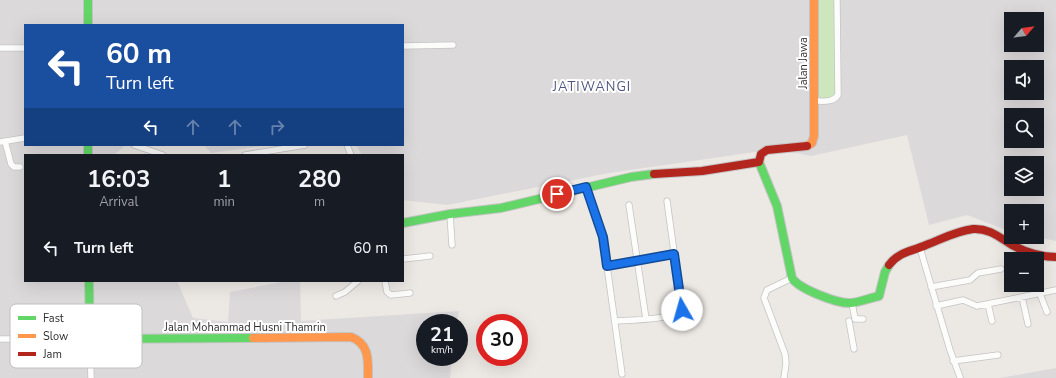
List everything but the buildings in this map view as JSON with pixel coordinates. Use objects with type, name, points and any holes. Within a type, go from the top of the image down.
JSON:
[{"type":"street","points":[[88,0],[88,24]]},
{"type":"street","name":"Jalan Jawa","points":[[814,0],[814,101],[831,100],[835,99],[838,95],[837,0]]},
{"type":"street","points":[[404,46],[453,45]]},
{"type":"street","points":[[0,48],[24,48]]},
{"type":"street","points":[[814,101],[812,143],[801,148],[766,150],[761,154],[758,162],[777,206],[792,278],[803,288],[841,302],[852,303],[879,296],[881,292],[883,274],[890,262],[901,253],[920,248],[960,232],[977,229],[992,232],[1012,245],[1027,251],[1041,255],[1056,256]]},
{"type":"street","points":[[20,167],[14,167],[11,164],[2,141],[24,138]]},
{"type":"street","points":[[136,146],[153,154]]},
{"type":"street","points":[[260,154],[275,153],[301,146]]},
{"type":"street","points":[[404,223],[450,214],[501,208],[647,174],[702,171],[758,162]]},
{"type":"street","points":[[586,187],[603,237],[622,374]]},
{"type":"street","points":[[615,321],[646,319],[678,313],[682,310],[667,201]]},
{"type":"street","points":[[629,205],[646,319]]},
{"type":"street","points":[[450,214],[452,245]]},
{"type":"street","points":[[920,248],[953,361],[960,377]]},
{"type":"street","points":[[607,266],[674,254]]},
{"type":"street","points":[[404,259],[430,256]]},
{"type":"street","points":[[931,287],[970,280],[978,273],[1001,269]]},
{"type":"street","points":[[784,378],[786,363],[785,354],[764,298],[764,294],[767,290],[792,278]]},
{"type":"street","points":[[89,282],[89,304]]},
{"type":"street","points":[[336,296],[345,292],[357,282]]},
{"type":"street","points":[[385,282],[387,292],[391,295],[410,293]]},
{"type":"street","points":[[936,306],[963,300],[977,306],[1056,290]]},
{"type":"street","points":[[1040,294],[1047,312]]},
{"type":"street","points":[[1022,297],[1028,324]]},
{"type":"street","points":[[852,303],[849,321],[854,349]]},
{"type":"street","points":[[988,304],[992,321]]},
{"type":"street","points":[[849,321],[864,319]]},
{"type":"street","name":"Jalan Mohammad Husni Thamrin","points":[[142,339],[351,337],[362,341],[366,348],[368,355],[368,378]]},
{"type":"street","points":[[953,361],[998,355]]},
{"type":"street","points":[[91,368],[91,378]]},
{"type":"shaded area","points":[[0,0],[1056,0],[1056,241],[1044,238],[1044,204],[1004,204],[1004,229],[967,215],[929,225],[907,135],[811,156],[777,149],[609,173],[447,205],[404,200],[404,154],[361,154],[357,146],[404,146],[404,24],[24,24],[24,146],[125,146],[115,154],[24,154],[24,282],[177,282],[193,318],[228,322],[230,292],[282,282],[300,282],[301,321],[459,311],[458,314],[416,314],[416,366],[451,366],[450,378],[0,378]]},
{"type":"shaded area","points":[[205,146],[261,146],[211,153]]},
{"type":"shaded area","points":[[1056,368],[1056,378],[1000,378]]},
{"type":"green space","points":[[814,0],[837,0],[835,99],[814,101]]},
{"type":"traffic: fast","points":[[88,0],[88,24]]},
{"type":"traffic: fast","points":[[88,146],[88,154]]},
{"type":"traffic: fast","points":[[759,162],[777,206],[792,278],[802,287],[819,295],[845,303],[851,303],[879,296],[885,272],[889,265]]},
{"type":"traffic: fast","points":[[404,223],[450,214],[501,208],[631,177],[654,174]]},
{"type":"traffic: fast","points":[[89,282],[89,304]]},
{"type":"traffic: fast","points":[[142,339],[253,338]]},
{"type":"traffic: slow","points":[[807,146],[812,143],[814,136],[814,0]]},
{"type":"traffic: slow","points":[[253,338],[351,337],[362,344],[365,349],[368,359],[368,378]]},
{"type":"traffic: jam","points":[[654,174],[702,171],[759,162],[761,154],[767,150],[807,146]]},
{"type":"traffic: jam","points":[[889,265],[897,257],[906,252],[955,233],[973,229],[989,232],[1022,250],[1039,255],[1056,257]]},
{"type":"district","name":"JATIWANGI","points":[[592,87]]},
{"type":"route","points":[[557,194],[586,187],[589,200],[603,237],[607,266],[674,254],[682,310]]}]
